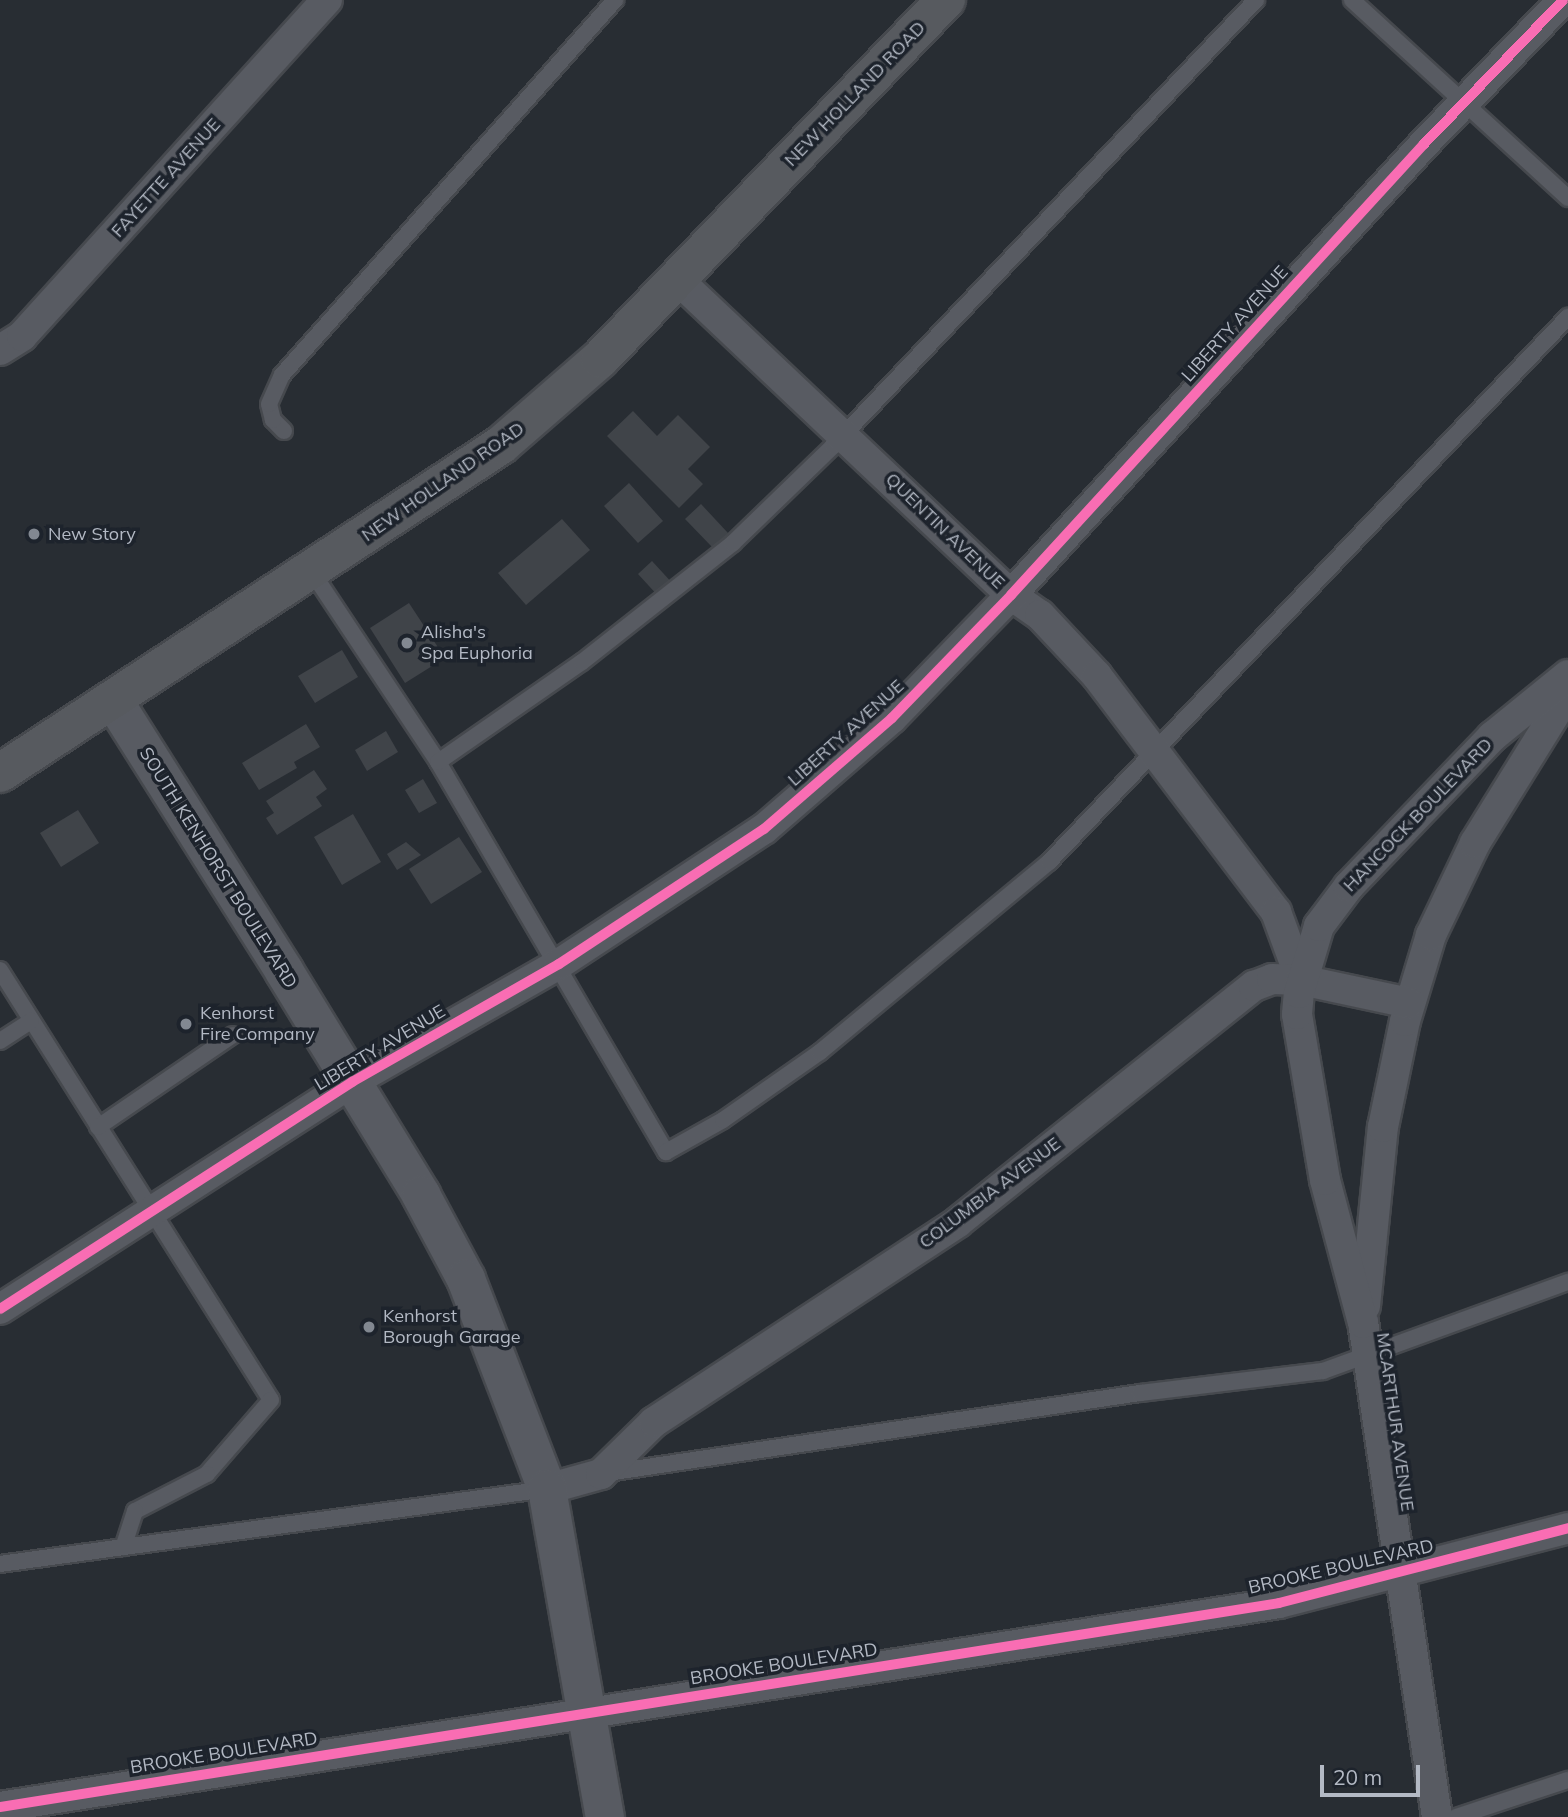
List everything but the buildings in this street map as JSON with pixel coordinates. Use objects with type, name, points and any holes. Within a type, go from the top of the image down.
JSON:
[{"type":"main road","name":"NEW HOLLAND ROAD","points":[[0,773],[312,572],[501,445],[600,359],[947,0]]},
{"type":"street","name":"FAYETTE AVENUE","points":[[11,343],[327,0]]},
{"type":"street","name":"LIBERTY AVENUE","points":[[0,1309],[352,1082],[559,964],[764,829],[892,718],[1011,595],[1563,0]]},
{"type":"street","name":"QUENTIN AVENUE","points":[[676,278],[842,431],[1011,595],[1040,615],[1097,676],[1276,912],[1301,980]]},
{"type":"street","name":"HANCOCK BOULEVARD","points":[[1301,980],[1319,926],[1349,886],[1492,737],[1568,675]]},
{"type":"street","points":[[1409,1003],[1447,897],[1568,693]]},
{"type":"street","name":"SOUTH KENHORST BOULEVARD","points":[[113,700],[352,1082],[466,1279],[547,1489],[605,1817]]},
{"type":"street","name":"COLUMBIA AVENUE","points":[[547,1489],[601,1474],[654,1422],[958,1222],[1254,986],[1272,979],[1301,980],[1409,1003]]},
{"type":"street","name":"MCARTHUR AVENUE","points":[[1301,980],[1297,1014],[1325,1180],[1363,1323],[1437,1817]]},
{"type":"street","name":"MCARTHUR AVENUE","points":[[1363,1323],[1383,1127],[1409,1003]]},
{"type":"street","name":"BROOKE BOULEVARD","points":[[0,1807],[1279,1603],[1568,1528]]},
{"type":"lane","points":[[284,431],[273,419],[269,404],[282,375],[615,0]]},
{"type":"lane","points":[[438,762],[674,592],[742,534],[833,446],[842,431],[1256,0]]},
{"type":"lane","points":[[1352,0],[1568,198]]},
{"type":"lane","points":[[312,572],[438,762],[559,964],[666,1153],[723,1120],[820,1052],[941,956],[1049,862],[1568,317]]},
{"type":"lane","points":[[0,971],[271,1401],[207,1474],[135,1511],[123,1547]]},
{"type":"lane","points":[[0,1041],[31,1021]]},
{"type":"lane","points":[[98,1127],[233,1035]]},
{"type":"lane","points":[[601,1474],[1140,1393],[1323,1371],[1568,1282]]},
{"type":"lane","points":[[0,1564],[547,1489]]},
{"type":"lane","points":[[1456,1817],[1568,1780]]},
{"type":"cycle path","points":[[0,1309],[352,1082],[559,964],[764,829],[892,718],[1011,595],[1424,144],[1563,0]]},
{"type":"cycle path","points":[[0,1807],[1279,1603],[1568,1528]]},
{"type":"place","name":"New Story","points":[[34,534]]},
{"type":"place","name":"Alisha's Spa Euphoria","points":[[407,643]]},
{"type":"place","name":"Kenhorst Fire Company","points":[[186,1024]]},
{"type":"place","name":"Kenhorst Borough Garage","points":[[369,1327]]}]
